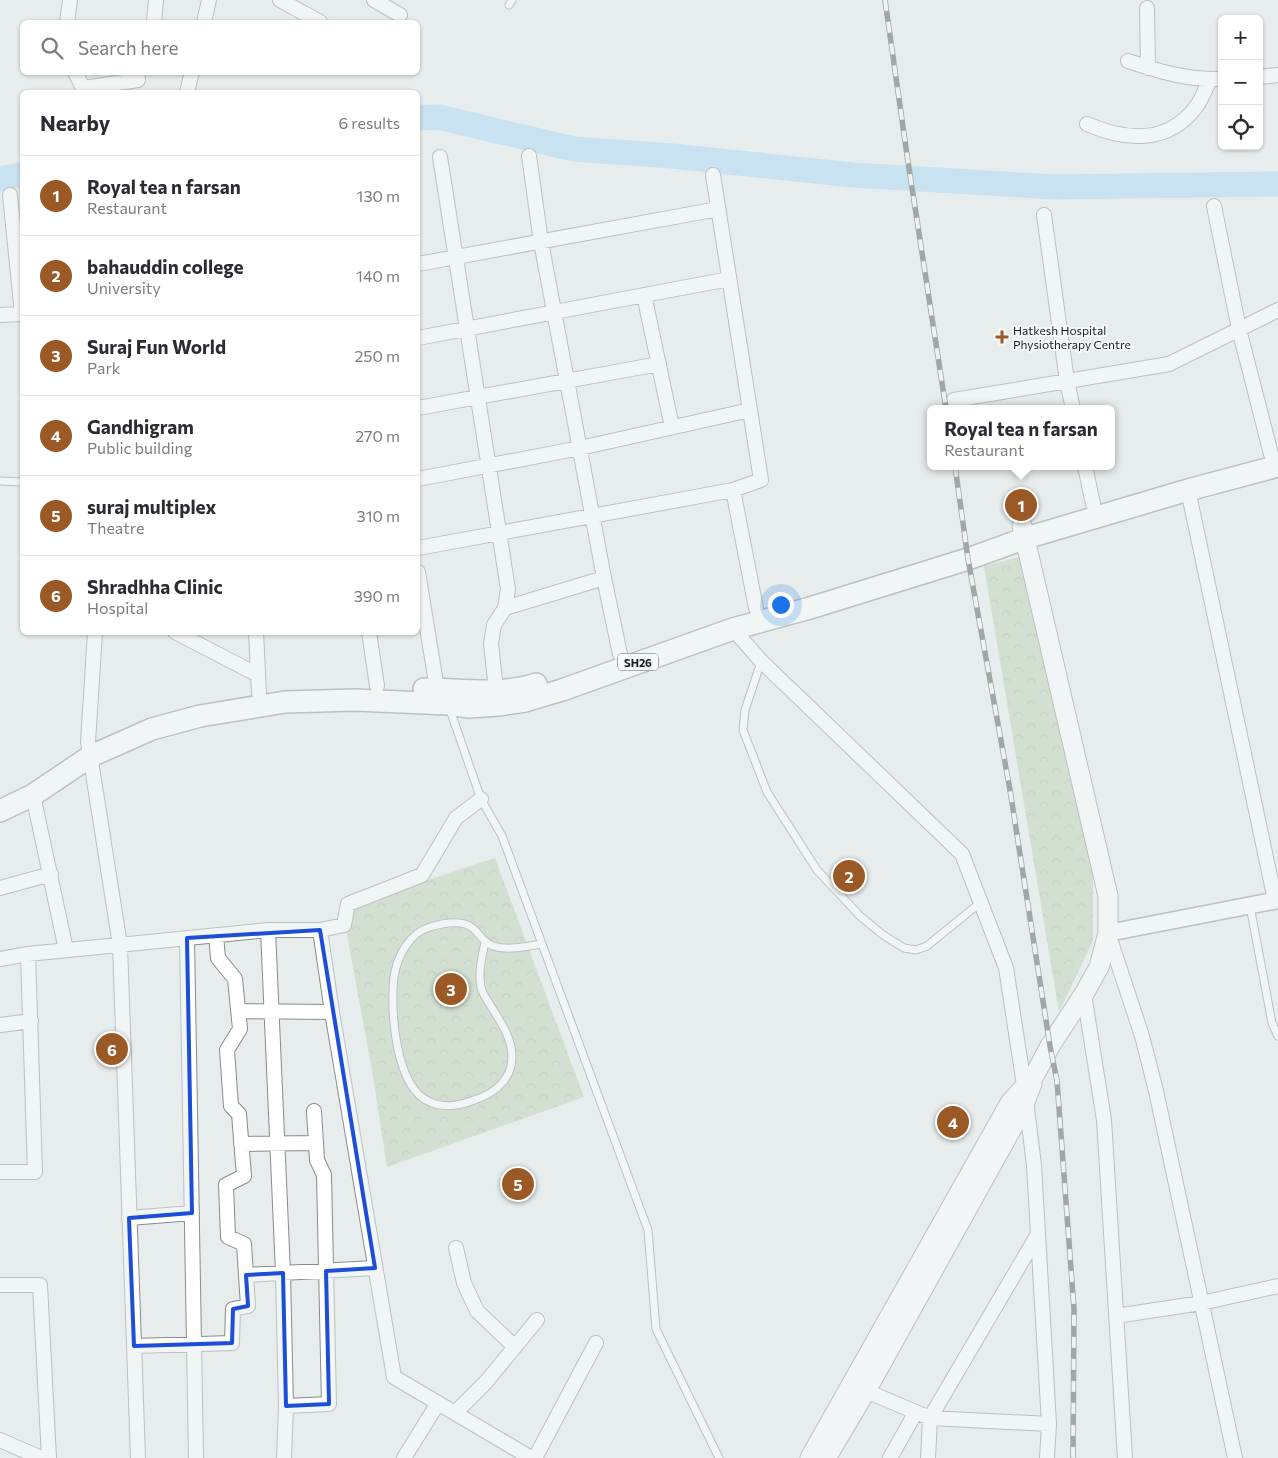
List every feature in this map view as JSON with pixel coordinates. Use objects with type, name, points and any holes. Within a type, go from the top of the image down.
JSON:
[{"type":"main road","name":"SH26","points":[[0,811],[33,795],[90,749],[152,729],[200,716],[285,702],[443,696],[526,687],[756,608],[958,548],[1188,490],[1276,457]]},
{"type":"main road","name":"SH26","points":[[0,796],[90,749],[133,722],[259,684],[310,688],[377,686],[443,696],[469,707],[526,701],[732,629],[810,608],[968,559],[1024,532],[1094,504],[1276,457]]},
{"type":"main road","points":[[826,1458],[860,1386],[1010,1103],[1028,1088],[1050,1046],[1084,994],[1098,967],[1108,933],[1108,896],[1024,532]]},
{"type":"main road","points":[[810,1458],[860,1386]]},
{"type":"street","points":[[67,20],[70,0]]},
{"type":"street","points":[[154,20],[156,0]]},
{"type":"street","points":[[208,20],[209,0]]},
{"type":"street","points":[[374,0],[400,15]]},
{"type":"street","points":[[284,1],[317,20]]},
{"type":"street","points":[[1147,8],[1148,68]]},
{"type":"street","points":[[1128,61],[1182,77],[1216,79]]},
{"type":"street","points":[[76,75],[83,90],[138,80],[137,75]]},
{"type":"street","points":[[188,90],[191,75]]},
{"type":"street","points":[[1263,77],[1278,75]]},
{"type":"street","points":[[1087,124],[1105,132],[1116,134],[1147,136],[1161,134],[1169,131],[1196,108],[1216,79]]},
{"type":"street","points":[[529,156],[541,242],[620,654]]},
{"type":"street","points":[[440,157],[508,589],[505,608],[494,625],[491,643],[496,690]]},
{"type":"street","points":[[420,548],[732,490],[761,480],[713,175]]},
{"type":"street","points":[[10,195],[20,294]]},
{"type":"street","points":[[1214,206],[1239,329],[1276,457]]},
{"type":"street","points":[[420,264],[718,209]]},
{"type":"street","points":[[1044,215],[1067,381],[1072,405]]},
{"type":"street","points":[[420,338],[729,279]]},
{"type":"street","points":[[644,295],[672,427]]},
{"type":"street","points":[[954,400],[1169,364],[1278,310]]},
{"type":"street","points":[[0,315],[20,314]]},
{"type":"street","points":[[420,408],[659,364]]},
{"type":"street","points":[[420,479],[580,448],[750,410]]},
{"type":"street","points":[[1086,470],[1094,504]]},
{"type":"street","points":[[732,490],[756,608]]},
{"type":"street","points":[[1188,490],[1276,900],[1108,933],[1142,1036],[1156,1091],[1235,1458]]},
{"type":"street","points":[[505,608],[604,578]]},
{"type":"street","points":[[420,582],[443,696]]},
{"type":"street","points":[[732,629],[761,661],[962,854],[981,902],[1006,968],[1028,1088],[1049,1424],[1047,1458]]},
{"type":"street","points":[[95,635],[90,749],[120,945],[138,1458]]},
{"type":"street","points":[[180,635],[259,684]]},
{"type":"street","points":[[256,635],[259,684]]},
{"type":"street","points":[[369,635],[377,686]]},
{"type":"street","points":[[33,795],[66,950]]},
{"type":"street","points":[[0,959],[28,954],[268,930],[320,930],[344,925],[348,904],[422,876],[456,818],[481,799]]},
{"type":"street","points":[[0,888],[51,874]]},
{"type":"street","points":[[268,930],[283,1273],[286,1406],[284,1458]]},
{"type":"street","points":[[320,930],[332,1012],[394,1377],[533,1458],[596,1343]]},
{"type":"street","points":[[134,1346],[232,1343],[233,1309],[248,1306],[244,1244],[228,1237],[226,1185],[244,1176],[239,1114],[231,1106],[227,1050],[240,1029],[235,980],[218,958],[216,936]]},
{"type":"street","points":[[187,938],[196,1458]]},
{"type":"street","points":[[0,1172],[35,1172],[28,954]]},
{"type":"street","points":[[1084,994],[1104,1120],[1125,1458]]},
{"type":"street","points":[[238,1011],[332,1012]]},
{"type":"street","points":[[0,1024],[31,1021]]},
{"type":"street","points":[[286,1406],[329,1404],[324,1176],[317,1160],[314,1111]]},
{"type":"street","points":[[241,1144],[316,1143]]},
{"type":"street","points":[[130,1218],[192,1213]]},
{"type":"street","points":[[928,1458],[930,1418],[1038,1234]]},
{"type":"street","points":[[456,1248],[464,1283],[477,1311],[515,1347]]},
{"type":"street","points":[[246,1275],[375,1268]]},
{"type":"street","points":[[0,1285],[40,1285],[49,1458]]},
{"type":"street","points":[[1116,1316],[1201,1303],[1278,1286]]},
{"type":"street","points":[[455,1413],[486,1382],[537,1320]]},
{"type":"street","points":[[860,1386],[930,1418],[1049,1424]]},
{"type":"street","points":[[404,1458],[438,1403]]},
{"type":"street","points":[[890,1458],[916,1412]]},
{"type":"street","points":[[0,1440],[41,1458]]},
{"type":"lane","points":[[0,482],[20,482]]},
{"type":"lane","points":[[761,661],[745,710],[743,730],[767,792],[817,870],[860,916],[904,948],[916,950],[927,946],[981,902]]},
{"type":"lane","points":[[443,696],[481,799],[502,836],[648,1230],[656,1329],[719,1458]]},
{"type":"lane","points":[[1250,905],[1272,1023],[1278,1036]]},
{"type":"lane","points":[[485,942],[479,973],[481,989],[501,1021],[511,1042],[511,1066],[503,1082],[490,1094],[465,1104],[446,1106],[428,1102],[417,1092],[407,1077],[399,1052],[394,1023],[394,976],[405,947],[428,927],[450,923],[462,923],[473,928],[485,942],[493,946],[506,948],[542,944]]},
{"type":"highlighted area","points":[[320,930],[375,1268],[326,1271],[329,1404],[286,1406],[283,1273],[246,1275],[248,1306],[233,1309],[232,1343],[134,1346],[129,1218],[192,1213],[187,938]]},
{"type":"green space","points":[[1020,557],[1093,871],[1093,941],[1059,1012],[984,566]]},
{"type":"green space","points":[[495,858],[584,1097],[387,1167],[372,1070],[342,908]]},
{"type":"waterway","points":[[420,118],[438,117],[574,149],[672,156],[853,175],[1054,187],[1278,184]]},
{"type":"waterway","points":[[0,179],[20,175]]},
{"type":"railway","points":[[885,0],[945,405]]},
{"type":"railway","points":[[956,470],[968,559],[1010,790],[1057,1081],[1074,1309],[1073,1458]]},
{"type":"place","name":"Hatkesh Hospital Physiotherapy Centre","points":[[1002,337]]},
{"type":"place","name":"Royal tea n farsan","points":[[1021,505]]},
{"type":"place","name":"bahauddin college","points":[[849,876]]},
{"type":"place","name":"Suraj Fun World","points":[[451,989]]},
{"type":"place","name":"Shradhha Clinic","points":[[112,1049]]},
{"type":"place","name":"Gandhigram","points":[[953,1122]]},
{"type":"place","name":"suraj multiplex","points":[[518,1184]]}]
